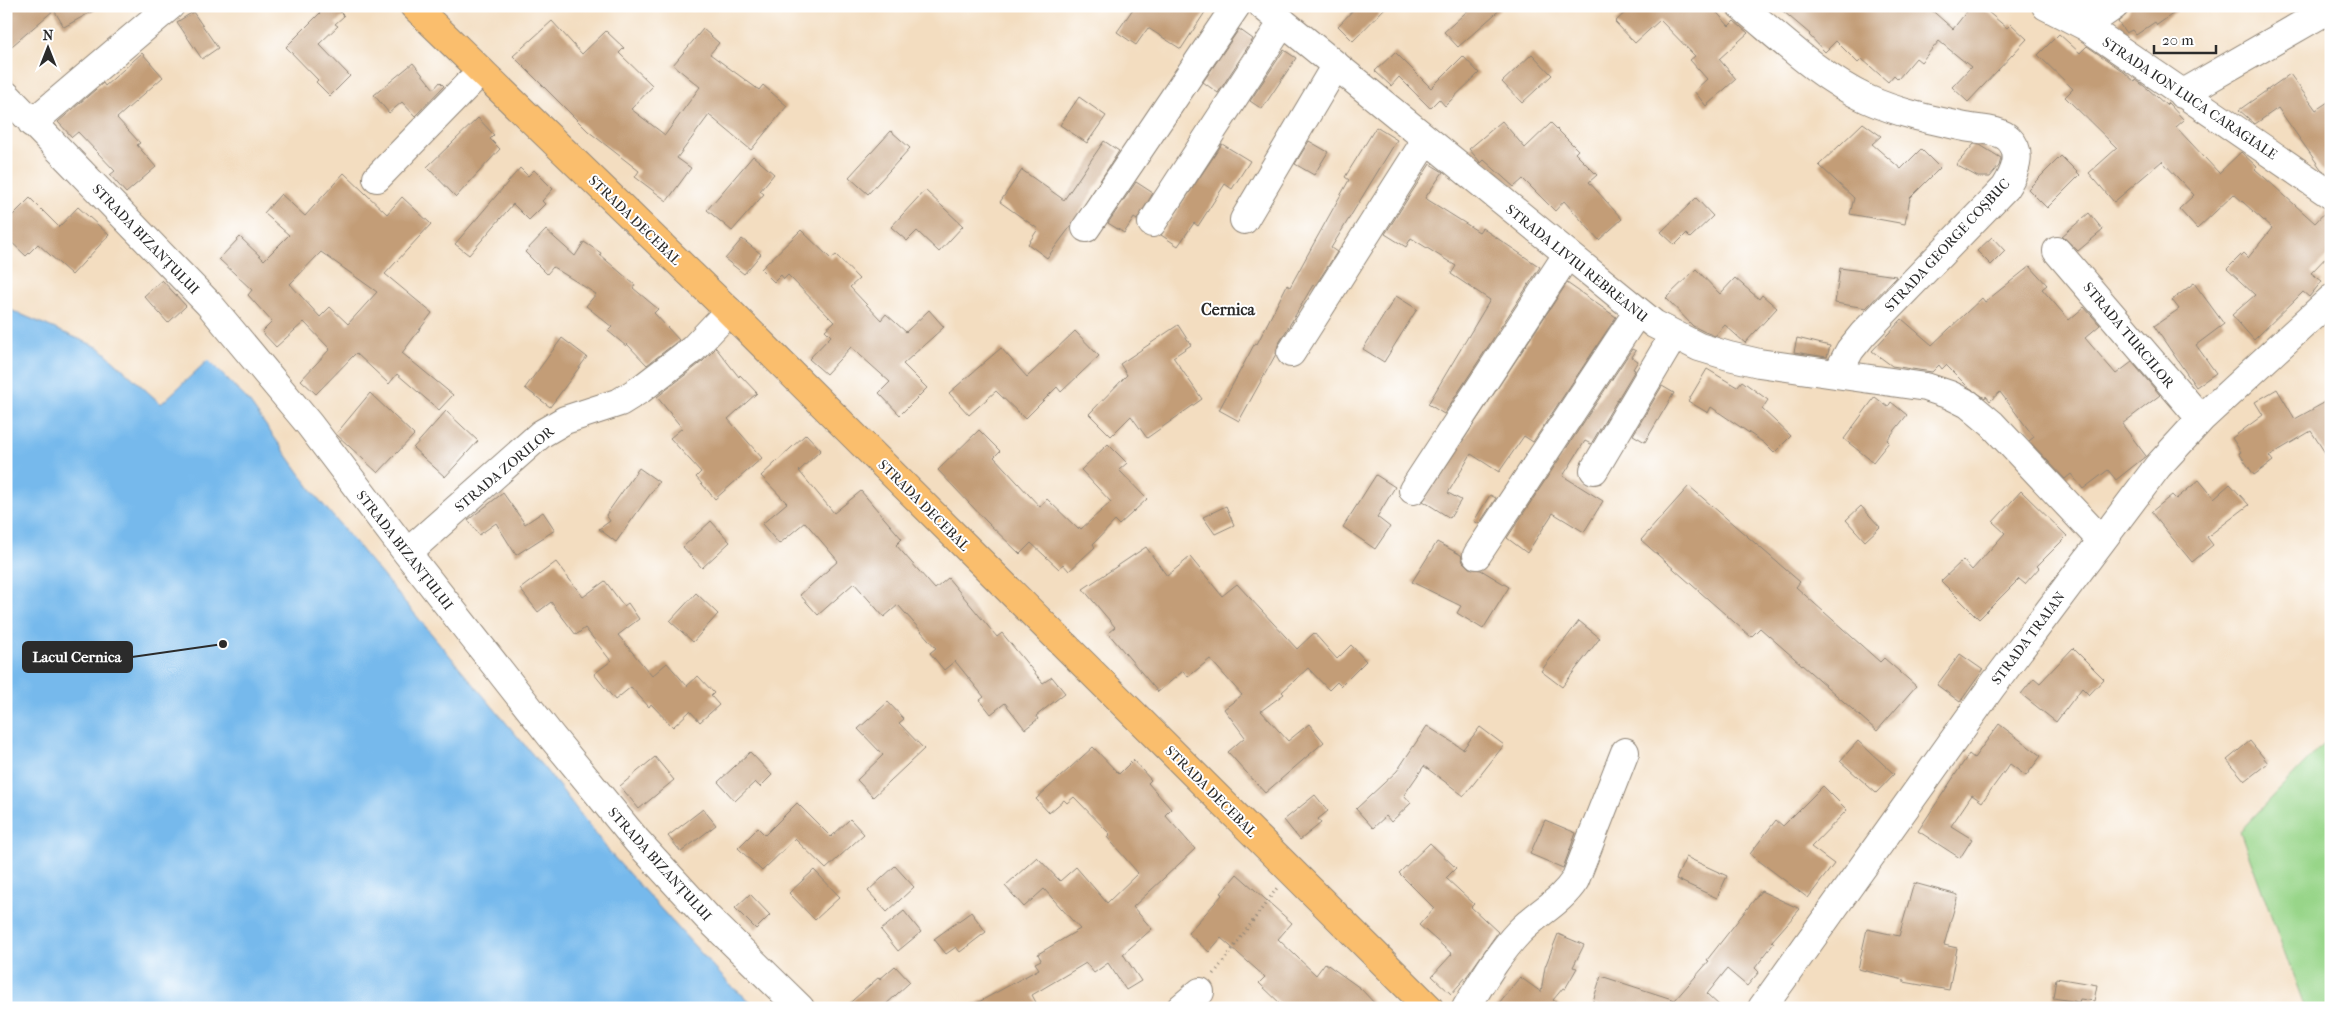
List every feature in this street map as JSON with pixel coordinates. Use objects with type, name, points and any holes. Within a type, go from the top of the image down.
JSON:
[{"type":"main road","name":"STRADA DECEBAL","points":[[414,6],[729,311],[1429,1008]]},
{"type":"street","points":[[32,123],[170,6]]},
{"type":"street","points":[[1086,228],[1236,6]]},
{"type":"street","name":"STRADA GEORGE COȘBUC","points":[[1741,6],[1824,73],[1865,98],[1894,110],[1993,132],[2008,138],[2014,147],[2017,157],[2015,172],[2005,188],[1863,334],[1850,350],[1836,374]]},
{"type":"street","name":"STRADA ION LUCA CARAGIALE","points":[[2046,6],[2085,26],[2331,195]]},
{"type":"street","points":[[2085,26],[2114,6]]},
{"type":"street","points":[[2182,94],[2331,8]]},
{"type":"street","points":[[1152,223],[1273,14]]},
{"type":"street","name":"STRADA LIVIU REBREANU","points":[[1273,14],[1637,313],[1699,347],[1729,356],[1926,387],[1950,395],[1968,404],[1992,424],[2101,540]]},
{"type":"street","points":[[1244,220],[1336,65]]},
{"type":"street","points":[[377,178],[481,71]]},
{"type":"street","name":"STRADA BIZANȚULUI","points":[[6,95],[209,304],[309,424],[406,553],[637,841],[707,916],[800,1008]]},
{"type":"street","points":[[1291,353],[1426,140]]},
{"type":"street","name":"STRADA TURCILOR","points":[[2057,251],[2201,419]]},
{"type":"street","points":[[1413,490],[1567,255]]},
{"type":"street","name":"STRADA TRAIAN","points":[[1762,1008],[1984,697],[2158,466],[2201,419],[2331,299]]},
{"type":"street","name":"STRADA ZORILOR","points":[[406,553],[541,434],[566,420],[620,402],[641,389],[693,349],[729,311]]},
{"type":"street","points":[[1477,555],[1637,313]]},
{"type":"street","points":[[1594,470],[1674,335]]},
{"type":"street","points":[[1466,1008],[1500,956],[1519,932],[1566,894],[1575,880],[1625,752]]},
{"type":"path","points":[[1190,1000],[1238,943],[1289,869]]},
{"type":"green space","points":[[2331,736],[2331,1008],[2305,1008],[2240,831]]},
{"type":"water","points":[[6,308],[100,348],[161,404],[208,360],[247,399],[316,496],[559,786],[611,854],[731,986],[759,1008],[6,1008]]},
{"type":"building","points":[[13,6],[102,6],[64,27],[54,10],[6,51],[6,12]]},
{"type":"building","points":[[327,6],[334,6],[344,16],[335,24],[338,26],[319,44],[350,76],[330,96],[316,82],[318,80],[286,47]]},
{"type":"building","points":[[1135,6],[1209,6],[1181,49],[1148,28],[1136,45],[1117,32]]},
{"type":"building","points":[[1357,6],[1387,6],[1353,41],[1338,26]]},
{"type":"building","points":[[1473,6],[1504,6],[1458,47],[1444,32]]},
{"type":"building","points":[[1632,6],[1711,6],[1729,26],[1734,21],[1748,33],[1719,59],[1736,79],[1706,106],[1694,91],[1707,79],[1690,60],[1695,56],[1660,20],[1635,43],[1615,22]]},
{"type":"building","points":[[1777,6],[1927,6],[1953,29],[1971,6],[1981,6],[2007,28],[2011,24],[2027,39],[1968,102],[1952,87],[1971,67],[1939,41],[1921,62],[1916,58],[1898,79],[1894,75],[1888,82],[1862,59],[1858,63],[1836,41],[1825,52],[1810,34]]},
{"type":"building","points":[[2131,6],[2184,6],[2157,25],[2155,22],[2136,35],[2132,30],[2126,33],[2118,22],[2128,13]]},
{"type":"building","points":[[193,12],[218,48],[202,59],[177,22]]},
{"type":"building","points":[[552,21],[582,54],[606,31],[624,48],[619,53],[653,86],[631,109],[665,135],[700,87],[673,65],[703,29],[719,43],[710,54],[759,90],[763,85],[787,106],[751,150],[709,115],[677,158],[691,168],[667,201],[635,177],[639,171],[588,131],[513,56]]},
{"type":"building","points":[[1239,29],[1253,39],[1218,93],[1203,82]]},
{"type":"building","points":[[2059,34],[2080,53],[2087,46],[2135,82],[2136,80],[2166,105],[2168,103],[2184,120],[2176,127],[2219,173],[2241,152],[2257,167],[2255,169],[2315,223],[2327,210],[2331,210],[2331,252],[2311,273],[2322,281],[2309,297],[2303,292],[2254,340],[2232,315],[2255,295],[2227,269],[2243,253],[2248,258],[2272,228],[2234,194],[2197,229],[2179,209],[2194,195],[2162,161],[2114,202],[2089,173],[2117,148],[2065,97],[2073,89],[2038,55]]},
{"type":"building","points":[[1284,50],[1296,58],[1262,109],[1250,101]]},
{"type":"building","points":[[1395,52],[1431,88],[1463,56],[1479,73],[1445,106],[1439,99],[1430,108],[1399,77],[1391,86],[1375,71]]},
{"type":"building","points":[[142,53],[163,77],[117,118],[140,143],[137,145],[156,167],[126,193],[110,175],[115,171],[78,132],[72,137],[58,122],[103,83],[105,86]]},
{"type":"building","points":[[1532,54],[1552,75],[1522,103],[1502,82]]},
{"type":"building","points":[[413,63],[434,89],[440,82],[444,86],[415,116],[402,102],[389,113],[374,95]]},
{"type":"building","points":[[2290,74],[2316,110],[2331,100],[2331,176],[2321,169],[2278,108],[2255,124],[2239,110]]},
{"type":"building","points":[[1079,97],[1106,116],[1087,143],[1060,125]]},
{"type":"building","points":[[478,118],[494,135],[490,139],[500,149],[456,197],[427,167]]},
{"type":"building","points":[[1502,121],[1525,148],[1551,123],[1578,150],[1575,153],[1597,175],[1589,182],[1622,219],[1599,240],[1564,201],[1555,211],[1523,179],[1514,187],[1484,160],[1481,163],[1469,149]]},
{"type":"building","points":[[1863,123],[1881,136],[1872,144],[1901,169],[1921,149],[1940,168],[1910,198],[1905,224],[1850,214],[1854,198],[1819,165]]},
{"type":"building","points":[[1376,127],[1397,140],[1331,248],[1337,252],[1315,286],[1313,285],[1278,345],[1276,354],[1239,421],[1219,410],[1255,343],[1257,344],[1287,285],[1290,287],[1349,180],[1345,177]]},
{"type":"building","points":[[891,131],[910,148],[868,194],[849,177]]},
{"type":"building","points":[[1104,141],[1119,151],[1071,226],[1047,258],[1028,244],[1038,229],[1000,202],[1022,170],[1064,200]]},
{"type":"building","points":[[1309,141],[1328,152],[1314,175],[1295,164]]},
{"type":"building","points":[[1222,144],[1250,161],[1232,189],[1225,184],[1198,226],[1194,223],[1178,246],[1161,235]]},
{"type":"building","points":[[1974,144],[1980,145],[2001,158],[1999,166],[1990,177],[1978,177],[1956,165]]},
{"type":"building","points":[[753,156],[774,174],[760,191],[764,194],[732,231],[707,210]]},
{"type":"building","points":[[2061,156],[2080,175],[2047,208],[2028,189]]},
{"type":"building","points":[[1430,164],[1443,172],[1425,198],[1479,232],[1482,228],[1540,267],[1444,414],[1428,404],[1490,300],[1451,274],[1456,266],[1411,238],[1406,247],[1385,234]]},
{"type":"building","points":[[520,168],[528,176],[534,170],[553,189],[542,201],[545,204],[529,220],[513,204],[469,255],[455,244]]},
{"type":"building","points":[[344,173],[387,214],[402,197],[431,224],[385,274],[432,313],[402,353],[453,395],[439,410],[397,374],[389,384],[356,353],[316,394],[301,380],[330,349],[304,322],[276,347],[262,332],[272,322],[248,295],[252,290],[219,259],[240,237],[264,260],[289,235],[264,213],[281,194],[305,216]],"holes":[[[321,252],[377,292],[348,324],[330,307],[320,317],[290,284]]]},
{"type":"building","points":[[1136,182],[1153,193],[1137,220],[1134,218],[1124,233],[1108,223]]},
{"type":"building","points":[[925,190],[963,226],[939,252],[917,231],[907,241],[891,227]]},
{"type":"building","points":[[30,198],[59,227],[78,207],[109,235],[72,275],[38,244],[26,256],[6,237],[6,222]]},
{"type":"building","points":[[1696,198],[1713,216],[1690,238],[1686,234],[1675,245],[1661,232]]},
{"type":"building","points":[[2089,213],[2103,230],[2078,251],[2062,236]]},
{"type":"building","points":[[546,230],[575,256],[584,242],[601,253],[600,255],[635,285],[633,288],[658,309],[654,313],[679,340],[647,365],[627,344],[626,346],[608,331],[612,327],[586,306],[596,294],[553,267],[547,274],[525,252]]},
{"type":"building","points":[[801,230],[831,259],[836,255],[859,279],[850,287],[881,320],[886,314],[906,332],[929,310],[944,327],[903,364],[927,388],[900,415],[879,393],[890,382],[851,347],[826,374],[809,359],[831,336],[825,330],[834,322],[788,275],[784,279],[781,275],[774,282],[761,269]]},
{"type":"building","points":[[1992,237],[2005,251],[1991,265],[1977,251]]},
{"type":"building","points":[[742,239],[761,254],[744,274],[725,259]]},
{"type":"building","points":[[2030,266],[2047,285],[2042,289],[2069,320],[2084,307],[2100,325],[2085,338],[2116,374],[2132,362],[2160,395],[2122,424],[2146,456],[2116,480],[2108,470],[2083,489],[2071,474],[2065,479],[2029,441],[2034,437],[2000,392],[1990,401],[1986,396],[1985,398],[1967,386],[1946,365],[1942,369],[1939,365],[1932,372],[1892,366],[1872,351],[1902,319],[1932,345],[1982,298],[1985,302]]},
{"type":"building","points":[[1840,268],[1896,276],[1866,308],[1835,303]]},
{"type":"building","points":[[1696,269],[1720,294],[1735,278],[1759,299],[1762,295],[1777,308],[1745,343],[1725,325],[1715,336],[1705,332],[1693,326],[1666,298]]},
{"type":"building","points":[[162,280],[186,306],[168,323],[144,296]]},
{"type":"building","points":[[1567,283],[1616,317],[1533,442],[1524,436],[1499,472],[1471,454],[1448,493],[1461,500],[1450,518],[1423,501]]},
{"type":"building","points":[[2194,283],[2224,324],[2196,345],[2216,373],[2196,387],[2154,326],[2179,309],[2172,300]]},
{"type":"building","points":[[1396,296],[1417,309],[1384,362],[1363,349]]},
{"type":"building","points":[[1178,325],[1191,345],[1173,357],[1202,399],[1147,438],[1131,416],[1111,436],[1089,414],[1127,375],[1120,364]]},
{"type":"building","points":[[1075,331],[1099,356],[1061,392],[1057,387],[1025,419],[996,391],[969,415],[949,393],[1001,348],[1027,377]]},
{"type":"building","points":[[562,338],[587,357],[550,407],[525,388]]},
{"type":"building","points":[[1797,338],[1830,346],[1827,357],[1794,352]]},
{"type":"building","points":[[716,348],[739,377],[740,375],[757,393],[728,419],[762,458],[715,499],[696,477],[701,472],[670,438],[682,428],[657,397],[703,361]]},
{"type":"building","points":[[1632,349],[1636,351],[1632,357],[1638,361],[1633,369],[1635,370],[1591,444],[1585,441],[1563,476],[1603,501],[1584,532],[1553,513],[1527,553],[1507,538]]},
{"type":"building","points":[[1707,369],[1737,387],[1742,381],[1768,400],[1762,409],[1791,436],[1774,453],[1764,443],[1711,407],[1708,413],[1688,401]]},
{"type":"building","points":[[1662,386],[1674,393],[1645,442],[1633,435]]},
{"type":"building","points":[[2277,389],[2295,419],[2331,399],[2331,462],[2311,431],[2269,456],[2273,461],[2254,475],[2239,453],[2241,452],[2232,438],[2263,415],[2255,402]]},
{"type":"building","points":[[370,393],[414,435],[378,473],[336,434]]},
{"type":"building","points":[[1875,397],[1888,407],[1891,402],[1907,415],[1887,440],[1889,442],[1873,462],[1844,439]]},
{"type":"building","points":[[446,411],[478,441],[445,477],[413,448]]},
{"type":"building","points":[[979,430],[1000,451],[994,457],[1040,507],[1047,499],[1078,529],[1079,527],[1081,529],[1111,502],[1081,470],[1108,444],[1127,463],[1119,470],[1147,499],[1119,525],[1115,521],[1093,544],[1095,547],[1069,571],[1063,564],[1059,569],[1031,543],[1020,554],[938,470]]},
{"type":"building","points":[[806,434],[821,450],[799,471],[834,513],[861,491],[902,539],[896,545],[935,589],[948,578],[997,637],[1002,633],[1043,683],[1052,677],[1065,693],[1036,716],[1038,719],[1025,729],[1005,703],[991,714],[980,700],[984,697],[955,661],[944,670],[930,653],[936,648],[898,605],[884,617],[854,583],[818,615],[800,595],[838,561],[805,522],[779,544],[762,524],[787,503],[761,476]]},
{"type":"building","points":[[639,468],[659,482],[616,542],[599,529],[610,521],[606,515]]},
{"type":"building","points":[[1376,475],[1395,487],[1377,517],[1390,527],[1375,549],[1343,527]]},
{"type":"building","points":[[2199,480],[2214,498],[2230,484],[2249,505],[2207,537],[2213,545],[2192,562],[2151,512],[2172,495],[2176,499]]},
{"type":"building","points":[[1689,486],[1800,582],[1796,587],[1880,662],[1884,658],[1916,686],[1877,731],[1760,628],[1751,637],[1641,540]]},
{"type":"building","points":[[2021,491],[2067,536],[2037,566],[2039,568],[2025,584],[2019,579],[1979,619],[1941,581],[1963,560],[1972,570],[2005,533],[1993,522]]},
{"type":"building","points":[[503,493],[525,524],[543,512],[555,530],[516,555],[496,523],[479,535],[468,520]]},
{"type":"building","points":[[1490,495],[1496,498],[1479,524],[1474,521]]},
{"type":"building","points":[[1226,506],[1234,525],[1215,534],[1203,517]]},
{"type":"building","points":[[1861,506],[1880,527],[1865,541],[1846,520]]},
{"type":"building","points":[[711,521],[730,542],[702,568],[683,547]]},
{"type":"building","points":[[1437,542],[1461,555],[1463,562],[1469,568],[1481,570],[1509,587],[1483,629],[1457,613],[1461,606],[1412,582]]},
{"type":"building","points":[[1146,547],[1167,576],[1190,557],[1222,596],[1237,584],[1297,649],[1314,633],[1337,659],[1351,645],[1366,661],[1341,686],[1337,682],[1329,690],[1308,668],[1282,692],[1284,694],[1261,711],[1288,741],[1309,724],[1324,742],[1265,793],[1228,752],[1245,737],[1224,709],[1242,695],[1210,659],[1188,677],[1183,671],[1158,692],[1108,633],[1115,627],[1083,589]]},
{"type":"building","points":[[556,562],[583,597],[605,581],[624,606],[628,603],[639,619],[618,635],[652,676],[667,663],[687,686],[698,676],[714,693],[711,696],[719,705],[700,722],[690,711],[673,727],[651,704],[649,707],[631,687],[615,700],[594,674],[611,661],[585,628],[576,635],[551,602],[538,612],[520,589]]},
{"type":"building","points":[[696,593],[718,614],[693,642],[670,621]]},
{"type":"building","points":[[1579,621],[1600,638],[1562,687],[1541,671]]},
{"type":"building","points":[[2073,648],[2104,679],[2089,695],[2082,688],[2056,722],[2021,694],[2034,678],[2040,683]]},
{"type":"building","points":[[1960,654],[1983,670],[1960,702],[1937,685]]},
{"type":"building","points":[[888,702],[904,719],[899,723],[924,749],[873,797],[857,780],[883,755],[858,729]]},
{"type":"building","points":[[1999,724],[2041,756],[2026,776],[2010,764],[1982,802],[1972,795],[1951,826],[1972,839],[1960,858],[1918,831],[1969,754],[1974,758]]},
{"type":"building","points":[[1427,726],[1463,749],[1480,727],[1504,745],[1464,796],[1424,766],[1404,795],[1411,803],[1391,822],[1386,816],[1373,828],[1356,809],[1397,771]]},
{"type":"building","points":[[1858,741],[1894,774],[1876,793],[1840,761]]},
{"type":"building","points":[[2250,741],[2268,763],[2245,781],[2227,760]]},
{"type":"building","points":[[1093,747],[1119,774],[1133,760],[1151,780],[1148,783],[1171,809],[1165,815],[1195,849],[1133,907],[1152,929],[1123,954],[1141,981],[1126,990],[1108,963],[1094,973],[1086,963],[1032,995],[1039,1008],[968,1008],[1039,969],[1035,963],[1041,960],[1038,954],[1080,929],[1044,889],[1024,907],[1005,886],[1037,857],[1060,881],[1076,867],[1107,903],[1138,873],[1107,837],[1110,834],[1074,797],[1067,803],[1064,800],[1049,813],[1036,799]]},
{"type":"building","points":[[750,752],[772,775],[760,787],[755,782],[735,801],[718,782]]},
{"type":"building","points":[[655,757],[674,780],[639,809],[620,786]]},
{"type":"building","points":[[1823,786],[1847,810],[1811,847],[1834,864],[1808,898],[1750,854],[1776,820],[1783,826]]},
{"type":"building","points":[[1315,795],[1328,811],[1318,819],[1321,823],[1300,840],[1284,820]]},
{"type":"building","points":[[797,803],[831,837],[850,819],[864,834],[826,869],[795,839],[762,871],[738,848],[758,828],[765,835]]},
{"type":"building","points":[[703,809],[716,825],[681,852],[668,836]]},
{"type":"building","points":[[1545,820],[1576,833],[1563,868],[1530,854]]},
{"type":"building","points":[[1430,843],[1456,868],[1446,878],[1474,904],[1471,907],[1498,932],[1467,976],[1451,994],[1432,976],[1452,954],[1419,925],[1434,908],[1399,873]]},
{"type":"building","points":[[1686,857],[1727,876],[1717,898],[1676,879]]},
{"type":"building","points":[[895,866],[914,887],[887,912],[868,891]]},
{"type":"building","points":[[814,870],[840,897],[815,920],[789,893]]},
{"type":"building","points":[[1237,874],[1292,923],[1278,939],[1316,975],[1325,963],[1360,988],[1379,1008],[1285,1008],[1259,983],[1265,977],[1221,938],[1209,952],[1188,933],[1223,894],[1221,893]]},
{"type":"building","points":[[1914,883],[1958,895],[1944,945],[1957,948],[1949,990],[1904,982],[1904,980],[1858,969],[1867,929],[1899,936]]},
{"type":"building","points":[[1761,891],[1800,909],[1772,941],[1774,943],[1755,968],[1759,972],[1747,986],[1727,969],[1707,994],[1722,1008],[1603,1008],[1592,1004],[1601,976],[1675,1000],[1709,961],[1707,960]]},
{"type":"building","points":[[750,894],[770,915],[756,929],[735,908]]},
{"type":"building","points":[[904,911],[921,932],[898,951],[881,930]]},
{"type":"building","points":[[971,912],[986,932],[960,952],[956,947],[946,954],[934,939]]},
{"type":"building","points":[[1558,934],[1584,945],[1573,967],[1577,968],[1565,989],[1563,988],[1553,1000],[1564,1008],[1495,1008],[1520,977],[1541,992],[1545,967]]},
{"type":"building","points":[[895,966],[910,982],[882,1008],[844,1008],[879,977],[880,979]]},
{"type":"building","points":[[2056,978],[2097,985],[2094,1001],[2080,999],[2079,1002],[2053,998]]},
{"type":"place","name":"Lacul Cernica","points":[[223,644]]},
{"type":"district","name":"Cernica","points":[[1228,309]]}]
